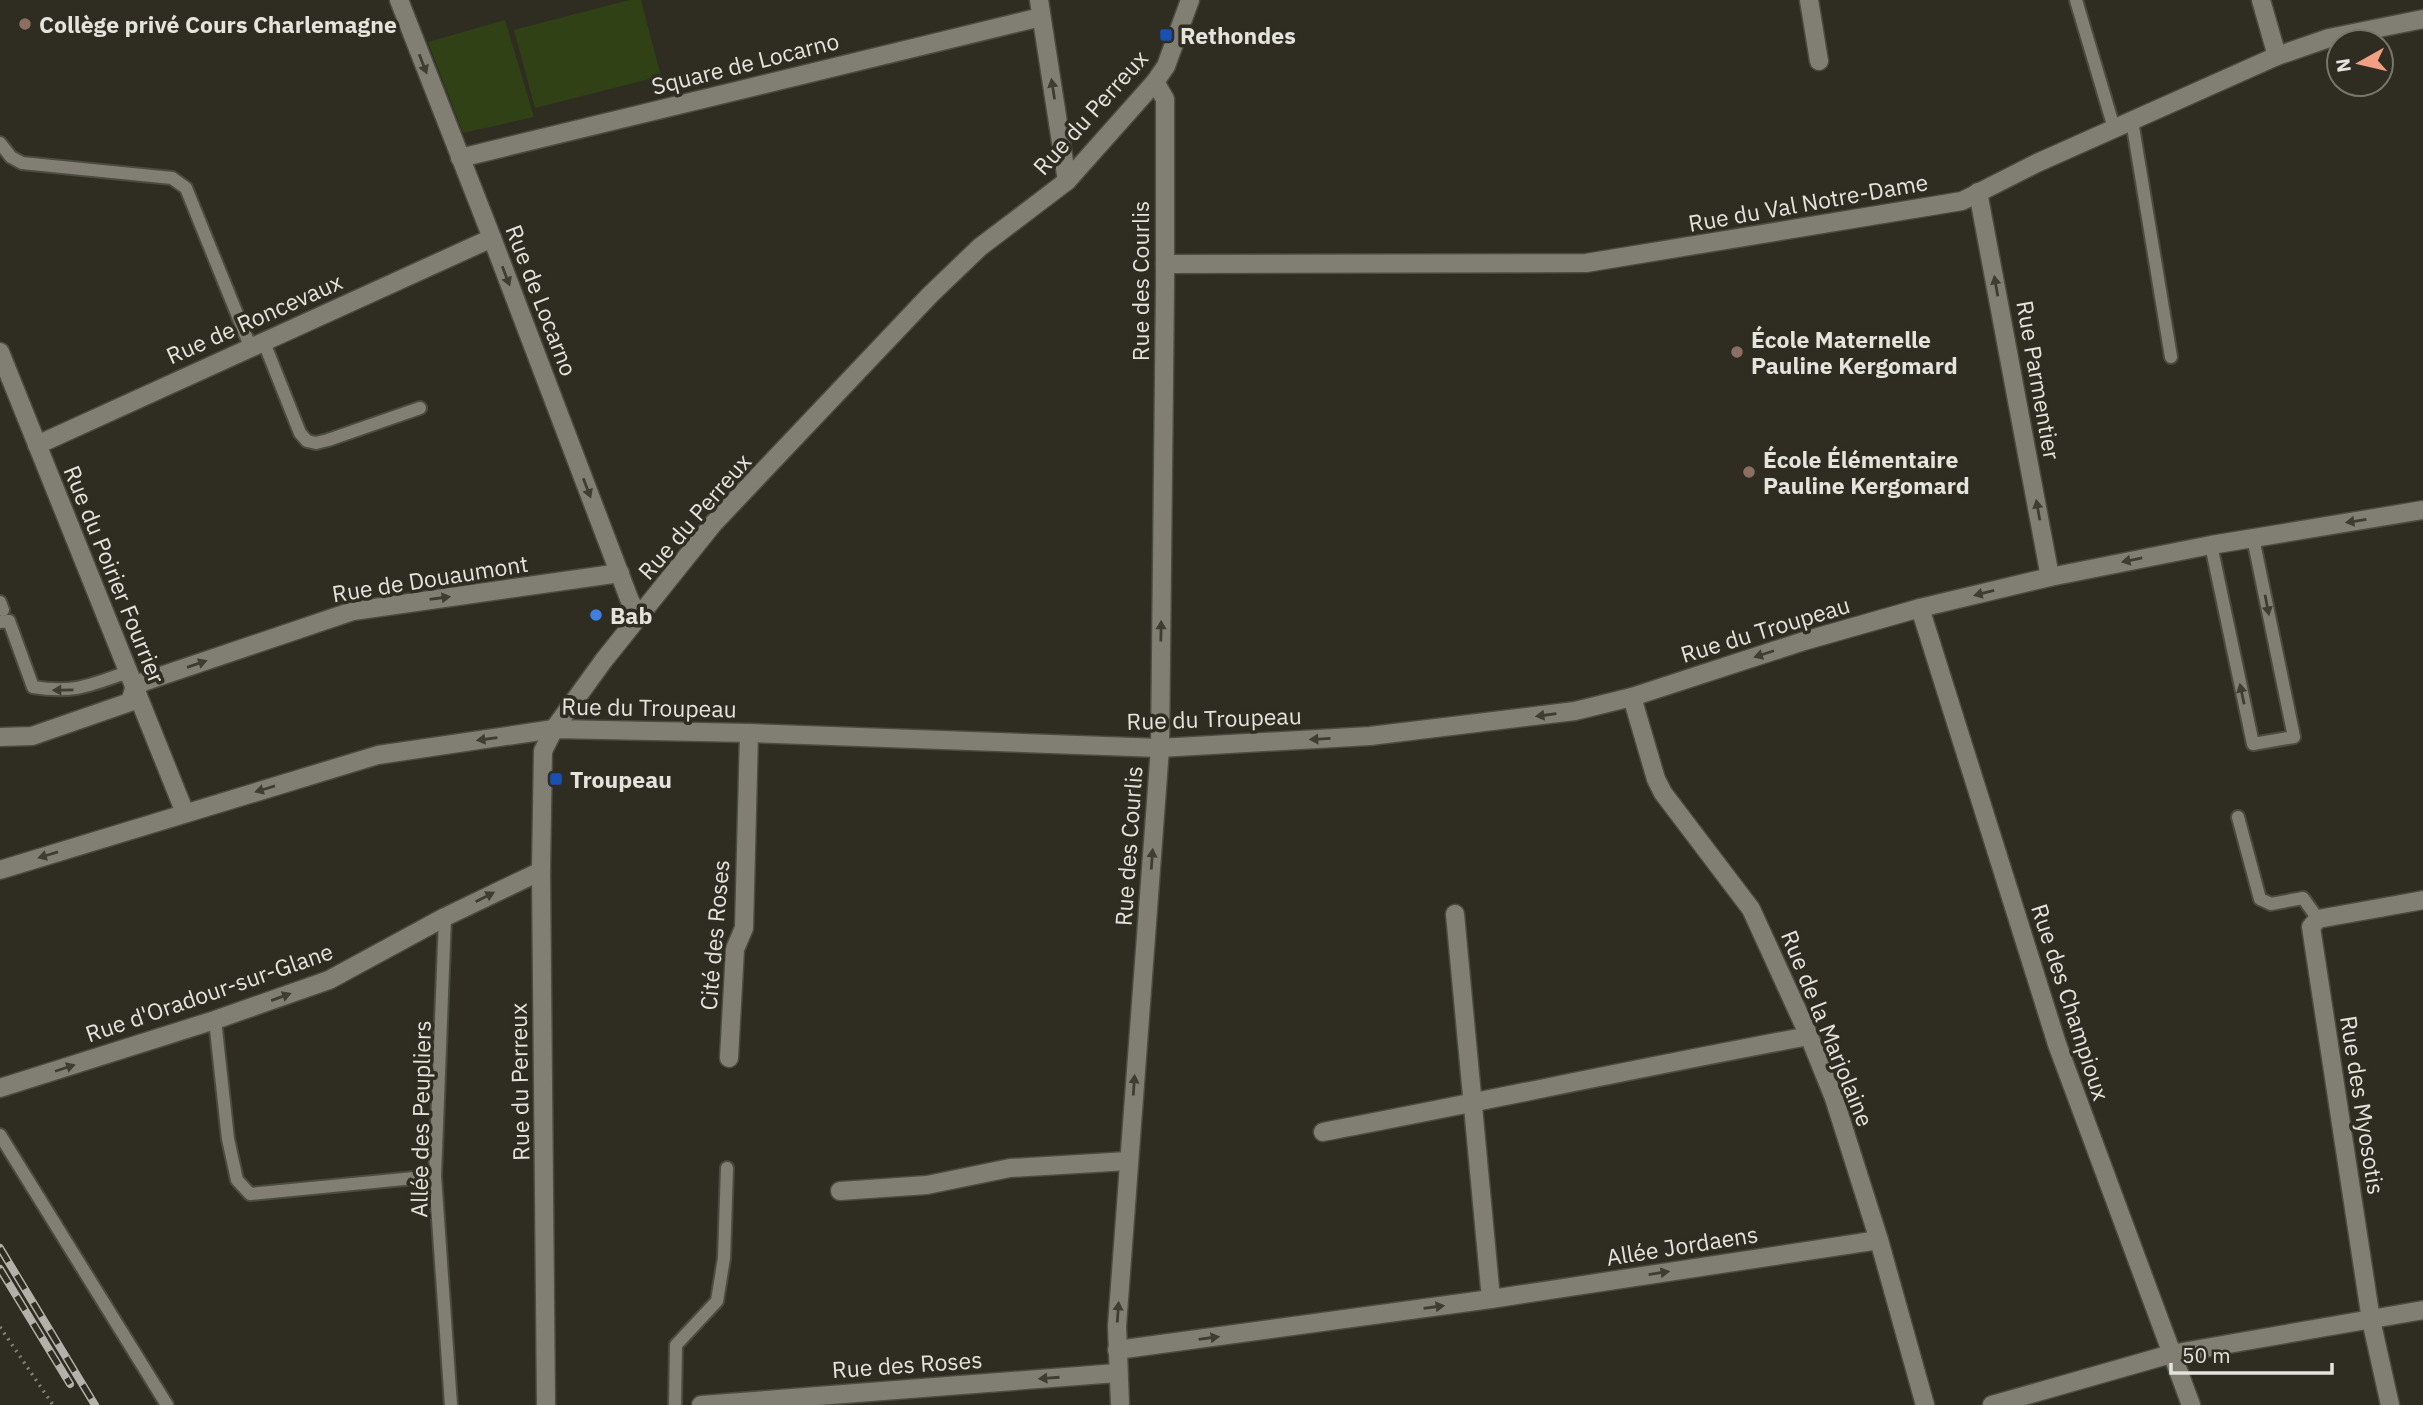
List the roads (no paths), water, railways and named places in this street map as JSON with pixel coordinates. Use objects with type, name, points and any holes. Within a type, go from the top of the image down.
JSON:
[{"type":"street","name":"Rue de Locarno","points":[[399,0],[629,601],[640,617]]},
{"type":"street","name":"Rue du Perreux","points":[[546,1405],[541,871],[543,751],[554,729],[604,660],[713,524],[930,295],[980,247],[1067,181],[1155,82],[1166,66],[1190,0]]},
{"type":"street","points":[[1809,0],[1819,61]]},
{"type":"street","points":[[2261,0],[2277,56]]},
{"type":"street","name":"Square de Locarno","points":[[460,158],[1040,8]]},
{"type":"street","points":[[1040,8],[1067,181]]},
{"type":"street","name":"Rue du Val Notre-Dame","points":[[1165,264],[1586,263],[1962,201],[2114,128],[2277,56],[2329,38],[2423,19]]},
{"type":"street","name":"Rue des Courlis","points":[[1120,1405],[1117,1350],[1128,1161],[1160,748],[1165,99],[1155,82]]},
{"type":"street","name":"Rue Parmentier","points":[[1978,192],[2050,577]]},
{"type":"street","name":"Rue de Roncevaux","points":[[37,445],[256,343],[492,238]]},
{"type":"street","name":"Rue du Poirier Fourrier","points":[[0,352],[185,813]]},
{"type":"street","name":"Rue du Troupeau","points":[[0,870],[378,755],[554,729],[750,733],[1160,748],[1370,736],[1575,711],[1632,697],[1804,641],[1920,608],[2050,577],[2211,545],[2423,510]]},
{"type":"street","name":"Rue de Douaumont","points":[[0,737],[32,736],[130,702],[134,689],[142,682],[353,611],[620,573]]},
{"type":"street","name":"Rue des Champioux","points":[[1920,608],[2057,1044],[2191,1405]]},
{"type":"street","name":"Rue de la Marjolaine","points":[[1632,697],[1662,793],[1751,909],[1809,1036],[1834,1098],[1879,1240],[1925,1405]]},
{"type":"street","name":"Cité des Roses","points":[[729,1058],[735,949],[744,928],[750,733]]},
{"type":"street","name":"Rue d'Oradour-sur-Glane","points":[[0,1088],[215,1020],[329,980],[445,917],[541,871]]},
{"type":"street","points":[[2318,919],[2423,900]]},
{"type":"street","points":[[1455,914],[1491,1299]]},
{"type":"street","name":"Rue des Myosotis","points":[[2318,919],[2311,927],[2371,1320],[2390,1405]]},
{"type":"street","points":[[1323,1132],[1809,1036]]},
{"type":"street","points":[[840,1191],[927,1185],[1010,1168],[1128,1161]]},
{"type":"street","name":"Allée Jordaens","points":[[1117,1350],[1491,1299],[1879,1240]]},
{"type":"street","points":[[1992,1405],[2171,1354],[2423,1310]]},
{"type":"street","name":"Rue des Roses","points":[[701,1405],[1117,1373]]},
{"type":"lane","points":[[2076,0],[2114,128]]},
{"type":"lane","points":[[2132,121],[2171,356]]},
{"type":"lane","points":[[0,143],[11,157],[22,163],[180,181],[186,188],[256,343],[300,433],[307,442],[328,440],[419,408]]},
{"type":"lane","points":[[2211,545],[2253,744],[2294,737],[2253,538]]},
{"type":"lane","points":[[1,611],[9,621],[33,687],[54,691],[78,689],[128,672]]},
{"type":"lane","points":[[2238,817],[2260,899],[2272,904],[2303,898],[2318,919]]},
{"type":"lane","name":"Allée des Peupliers","points":[[445,917],[435,1177],[452,1405]]},
{"type":"lane","points":[[215,1020],[228,1139],[237,1180],[250,1194],[435,1177]]},
{"type":"lane","points":[[0,1135],[167,1405]]},
{"type":"lane","points":[[676,1405],[676,1345],[717,1301],[724,1258],[727,1168]]},
{"type":"railway","points":[[0,1248],[95,1405]]},
{"type":"railway","points":[[0,1269],[70,1384]]},
{"type":"place","name":"Collège privé Cours Charlemagne","points":[[25,24]]},
{"type":"place","name":"Rethondes","points":[[1166,35]]},
{"type":"place","name":"École Maternelle Pauline Kergomard","points":[[1737,352]]},
{"type":"place","name":"École Élémentaire Pauline Kergomard","points":[[1749,472]]},
{"type":"place","name":"Bab","points":[[596,615]]},
{"type":"place","name":"Troupeau","points":[[556,779]]}]
